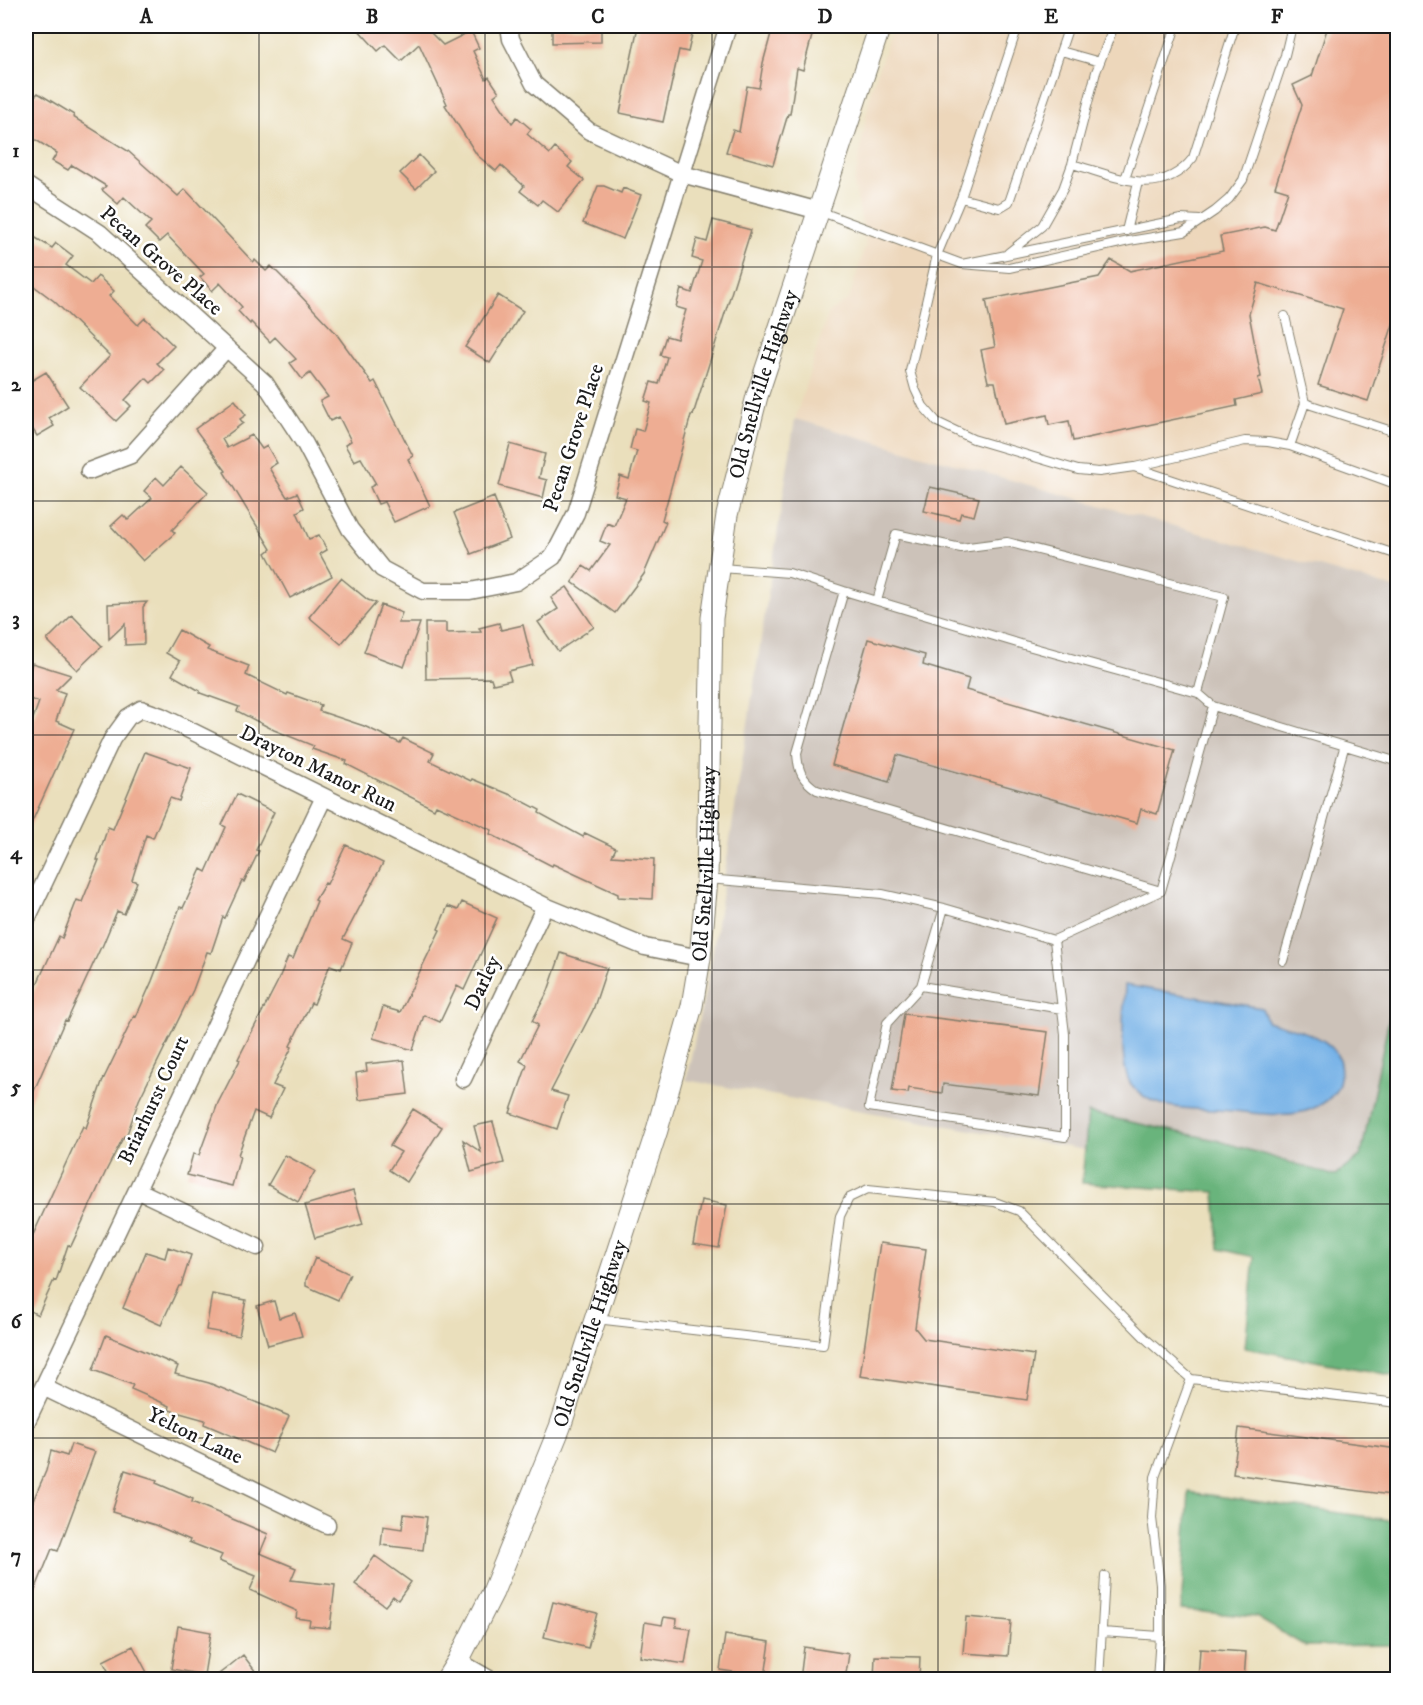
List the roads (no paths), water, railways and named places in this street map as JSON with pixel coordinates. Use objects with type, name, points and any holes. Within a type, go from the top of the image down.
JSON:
[{"type":"street","points":[[509,26],[511,39],[534,84],[589,131],[682,174],[819,212]]},
{"type":"street","name":"Pecan Grove Place","points":[[26,185],[100,232],[265,383],[305,444],[350,529],[382,569],[423,591],[470,591],[516,582],[553,556],[576,513],[728,26]]},
{"type":"street","name":"Old Snellville Highway","points":[[446,1680],[493,1592],[560,1427],[657,1130],[692,1006],[700,958],[707,879],[712,618],[727,515],[757,396],[880,26]]},
{"type":"street","points":[[89,471],[132,455],[227,348]]},
{"type":"street","name":"Drayton Manor Run","points":[[26,921],[112,739],[128,717],[141,709],[161,716],[545,906],[645,946],[700,958]]},
{"type":"street","name":"Briarhurst Court","points":[[26,1423],[324,797]]},
{"type":"street","name":"Darley","points":[[463,1079],[545,906]]},
{"type":"street","points":[[137,1190],[257,1247]]},
{"type":"street","name":"Yelton Lane","points":[[43,1387],[327,1526]]},
{"type":"street","points":[[458,1661],[491,1680]]},
{"type":"lane","points":[[1018,26],[961,198],[938,255],[910,371],[923,406],[937,422],[973,439],[1078,470],[1099,472],[1134,467],[1245,441],[1290,446],[1398,485]]},
{"type":"lane","points":[[961,198],[999,208],[1009,202],[1069,26]]},
{"type":"lane","points":[[1008,253],[1042,226],[1063,189],[1100,62],[1114,26]]},
{"type":"lane","points":[[1125,179],[1176,26]]},
{"type":"lane","points":[[1072,164],[1138,182],[1170,178],[1183,170],[1192,158],[1235,26]]},
{"type":"lane","points":[[819,212],[962,264],[1009,268],[1129,241],[1184,232],[1229,199],[1243,180],[1285,55],[1292,26]]},
{"type":"lane","points":[[1061,51],[1100,62]]},
{"type":"lane","points":[[1126,231],[1138,182]]},
{"type":"lane","points":[[962,264],[1181,219],[1201,220]]},
{"type":"lane","points":[[1285,316],[1305,403],[1290,446]]},
{"type":"lane","points":[[1305,403],[1398,433]]},
{"type":"lane","points":[[1134,467],[1398,555]]},
{"type":"lane","points":[[877,601],[896,534],[961,548],[1007,542],[1224,597],[1198,693]]},
{"type":"lane","points":[[718,568],[789,573],[1024,645],[1198,693],[1213,706],[1344,748],[1398,762]]},
{"type":"lane","points":[[844,591],[797,753],[797,766],[801,777],[818,790],[1161,891]]},
{"type":"lane","points":[[707,879],[882,894],[944,908],[1054,940],[1161,891],[1213,706]]},
{"type":"lane","points":[[1283,961],[1344,748]]},
{"type":"lane","points":[[944,908],[921,986],[887,1023],[869,1107],[1065,1137],[1065,1034],[1054,940]]},
{"type":"lane","points":[[921,986],[1062,1009]]},
{"type":"lane","points":[[596,1319],[823,1346],[840,1216],[849,1198],[868,1188],[995,1202],[1019,1211],[1146,1339],[1191,1379],[1398,1403]]},
{"type":"lane","points":[[1157,1680],[1160,1585],[1152,1518],[1155,1477],[1191,1379]]},
{"type":"lane","points":[[1099,1680],[1105,1576]]},
{"type":"lane","points":[[1102,1632],[1160,1636]]},
{"type":"water","points":[[1125,985],[1262,1008],[1267,1021],[1320,1038],[1330,1046],[1337,1055],[1341,1068],[1337,1088],[1326,1101],[1316,1107],[1288,1114],[1182,1108],[1152,1101],[1131,1084],[1124,1065]]}]
